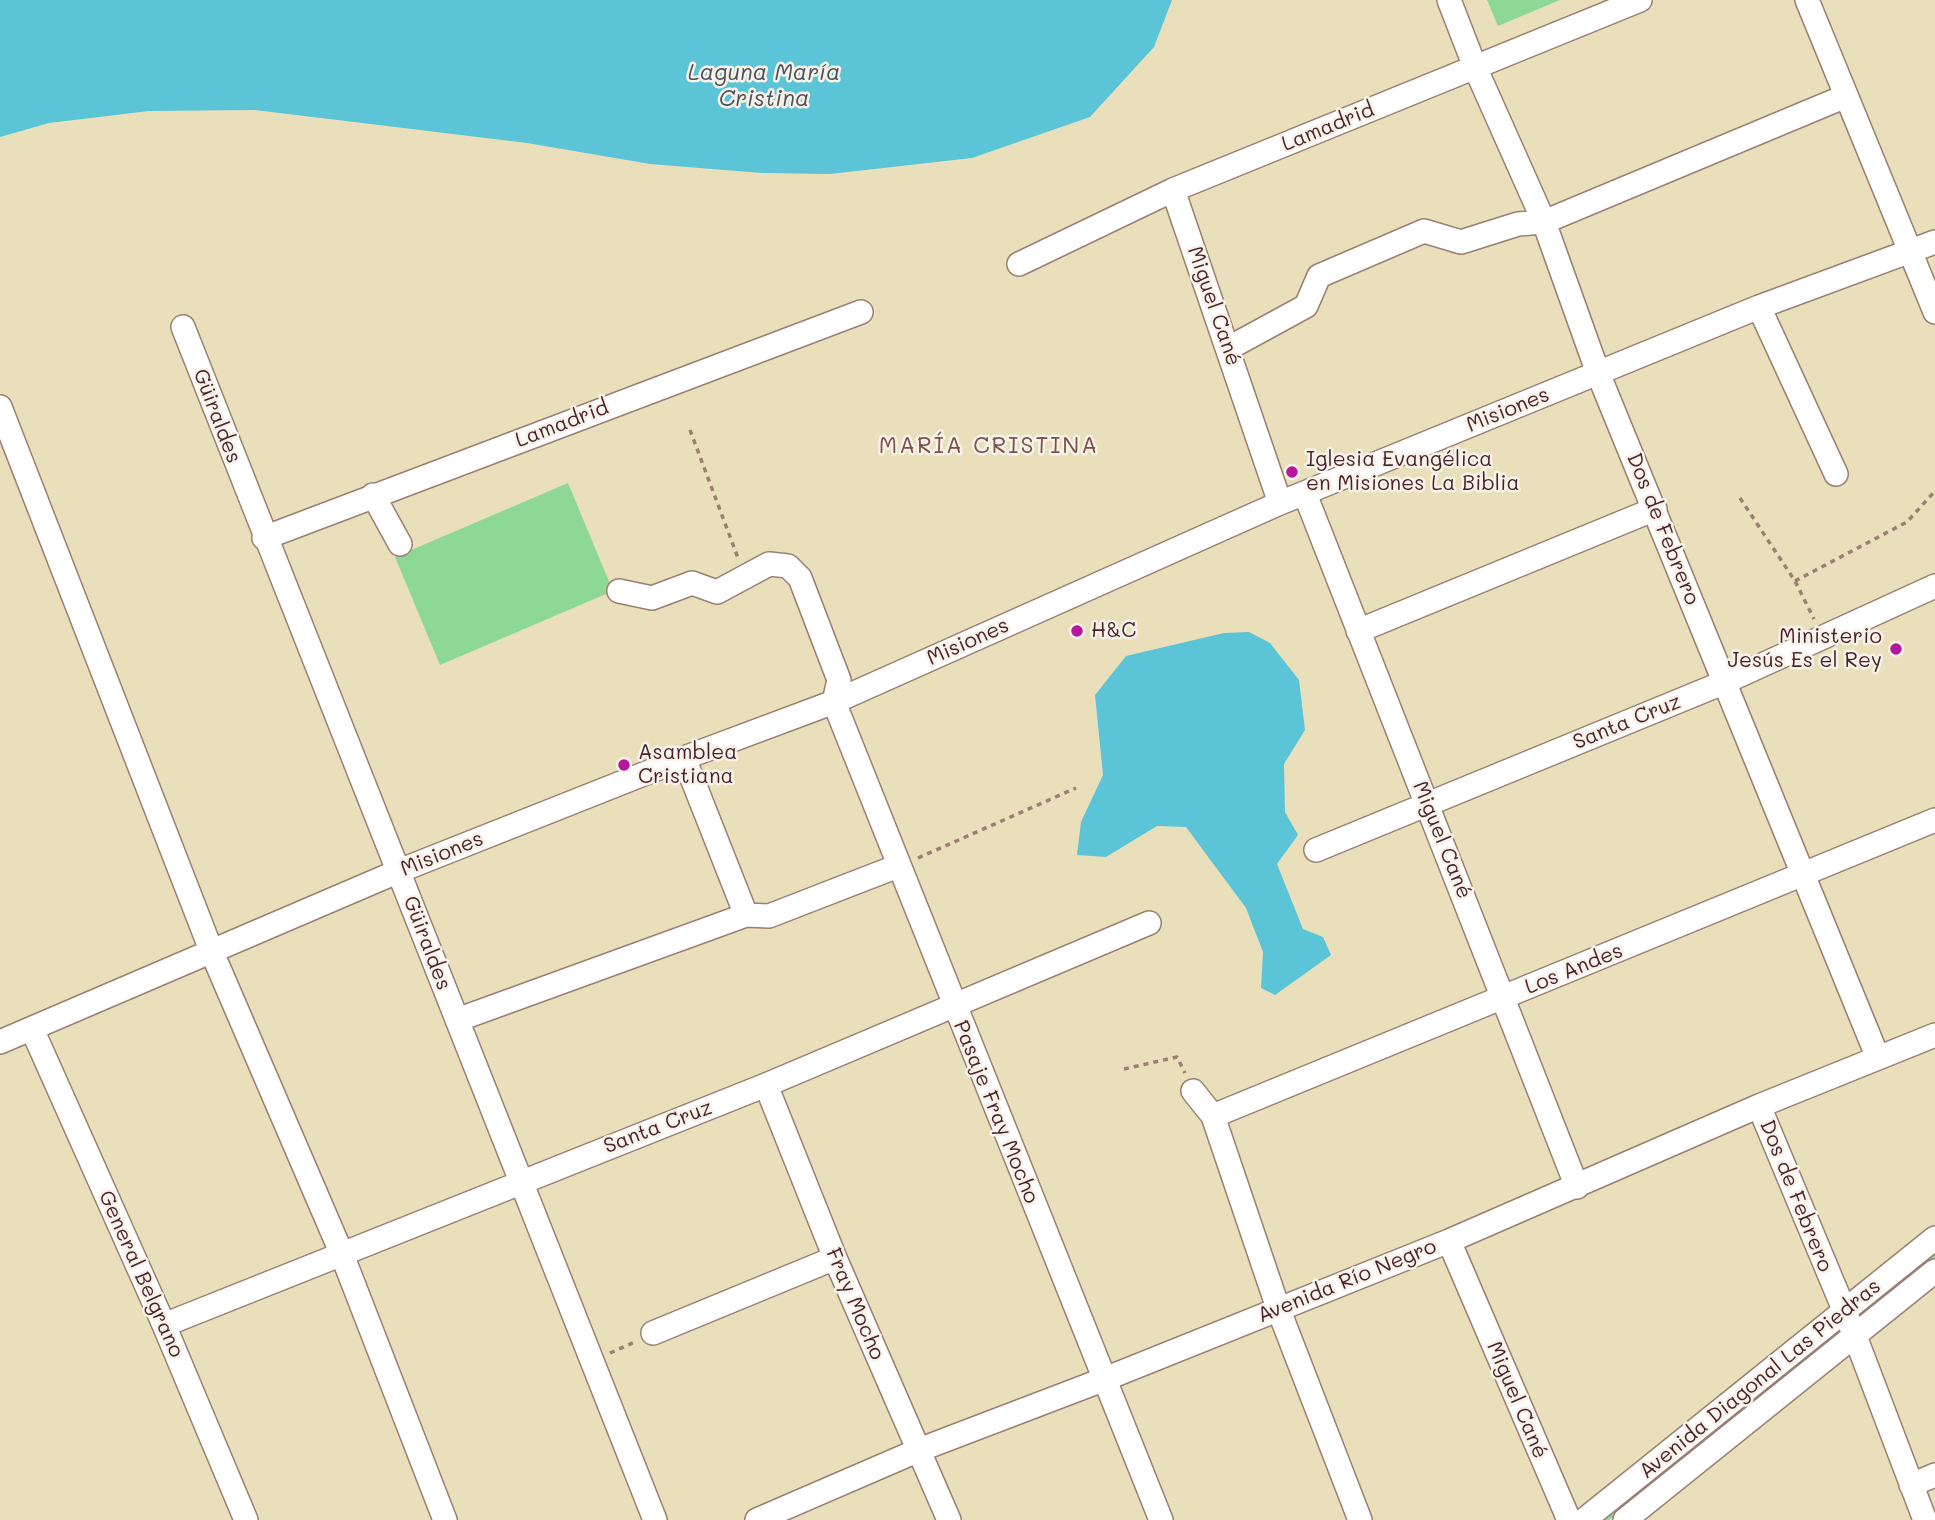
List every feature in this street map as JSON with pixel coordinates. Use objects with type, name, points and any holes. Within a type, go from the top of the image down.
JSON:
[{"type":"street","name":"Dos de Febrero","points":[[1450,0],[1475,67],[1544,222],[1598,373],[1878,1058]]},
{"type":"street","name":"Lamadrid","points":[[1019,264],[1173,190],[1640,0]]},
{"type":"street","points":[[1807,0],[1935,312]]},
{"type":"street","points":[[1229,348],[1306,306],[1319,276],[1424,231],[1461,242],[1518,224],[1544,222],[1846,96]]},
{"type":"street","name":"Miguel Cané","points":[[1173,190],[1280,503]]},
{"type":"street","name":"Misiones","points":[[0,1042],[399,871],[684,758],[834,702],[1280,503],[1759,307],[1935,242]]},
{"type":"street","points":[[1759,307],[1836,474]]},
{"type":"street","name":"Lamadrid","points":[[264,538],[861,312]]},
{"type":"street","name":"Güiraldes","points":[[183,327],[264,538],[399,871],[655,1520]]},
{"type":"street","points":[[0,407],[211,950],[341,1252],[444,1520]]},
{"type":"street","name":"Miguel Cané","points":[[1305,494],[1505,997],[1577,1187]]},
{"type":"street","points":[[373,495],[400,544]]},
{"type":"street","points":[[1358,631],[1655,509]]},
{"type":"street","points":[[619,591],[652,598],[692,583],[718,593],[769,564],[788,566],[800,578],[839,680],[834,702]]},
{"type":"street","name":"Santa Cruz","points":[[1316,850],[1725,681],[1935,586]]},
{"type":"street","name":"Pasaje Fray Mocho","points":[[834,702],[1161,1520]]},
{"type":"street","points":[[684,758],[747,915]]},
{"type":"street","name":"Los Andes","points":[[1213,1116],[1935,820]]},
{"type":"street","points":[[457,1020],[747,915],[769,916],[898,866]]},
{"type":"street","name":"Santa Cruz","points":[[164,1325],[521,1180],[766,1085],[1149,923]]},
{"type":"street","name":"General Belgrano","points":[[32,1029],[164,1325],[246,1520]]},
{"type":"street","name":"Avenida Río Negro","points":[[757,1520],[798,1513],[919,1450],[1105,1379],[1449,1241],[1759,1106],[1935,1035]]},
{"type":"street","name":"Fray Mocho","points":[[766,1085],[835,1258],[949,1520]]},
{"type":"street","points":[[1193,1091],[1213,1116],[1279,1308],[1360,1520]]},
{"type":"street","name":"Dos de Febrero","points":[[1759,1106],[1854,1336],[1925,1520]]},
{"type":"street","name":"Avenida Diagonal Las Piedras","points":[[1584,1520],[1935,1238]]},
{"type":"street","name":"Miguel Cané","points":[[1449,1241],[1569,1520]]},
{"type":"street","points":[[653,1333],[835,1258]]},
{"type":"street","name":"Avenida Diagonal Las Piedras","points":[[1625,1520],[1935,1270]]},
{"type":"street","points":[[1911,1485],[1935,1475]]},
{"type":"path","points":[[690,430],[746,579]]},
{"type":"path","points":[[1795,581],[1907,522],[1935,491]]},
{"type":"path","points":[[1740,498],[1795,581],[1823,637]]},
{"type":"path","points":[[898,866],[1076,788]]},
{"type":"path","points":[[1124,1069],[1177,1057],[1193,1091]]},
{"type":"path","points":[[592,1362],[653,1333]]},
{"type":"green space","points":[[1487,0],[1560,0],[1498,26]]},
{"type":"green space","points":[[568,483],[613,591],[440,665],[395,557]]},
{"type":"green space","points":[[1935,1253],[1935,1261],[1870,1314],[1865,1309]]},
{"type":"green space","points":[[1838,1333],[1842,1339],[1609,1520],[1596,1520]]},
{"type":"water","name":"Laguna María Cristina","points":[[0,0],[1172,0],[1154,47],[1090,117],[972,158],[830,174],[762,173],[650,164],[527,143],[255,110],[149,111],[49,123],[0,137]]},
{"type":"water","points":[[1249,632],[1270,643],[1299,680],[1305,730],[1284,764],[1285,812],[1298,835],[1277,864],[1303,929],[1323,937],[1331,955],[1275,995],[1261,988],[1263,952],[1246,908],[1186,827],[1157,826],[1106,857],[1077,855],[1081,822],[1103,775],[1095,695],[1126,656],[1224,633]]},
{"type":"place","name":"Iglesia Evangélica en Misiones La Biblia","points":[[1292,472]]},
{"type":"place","name":"H&C","points":[[1077,631]]},
{"type":"place","name":"Ministerio Jesús Es el Rey","points":[[1896,649]]},
{"type":"place","name":"Asamblea Cristiana","points":[[624,765]]},
{"type":"district","name":"MARÍA CRISTINA","points":[[989,446]]}]
